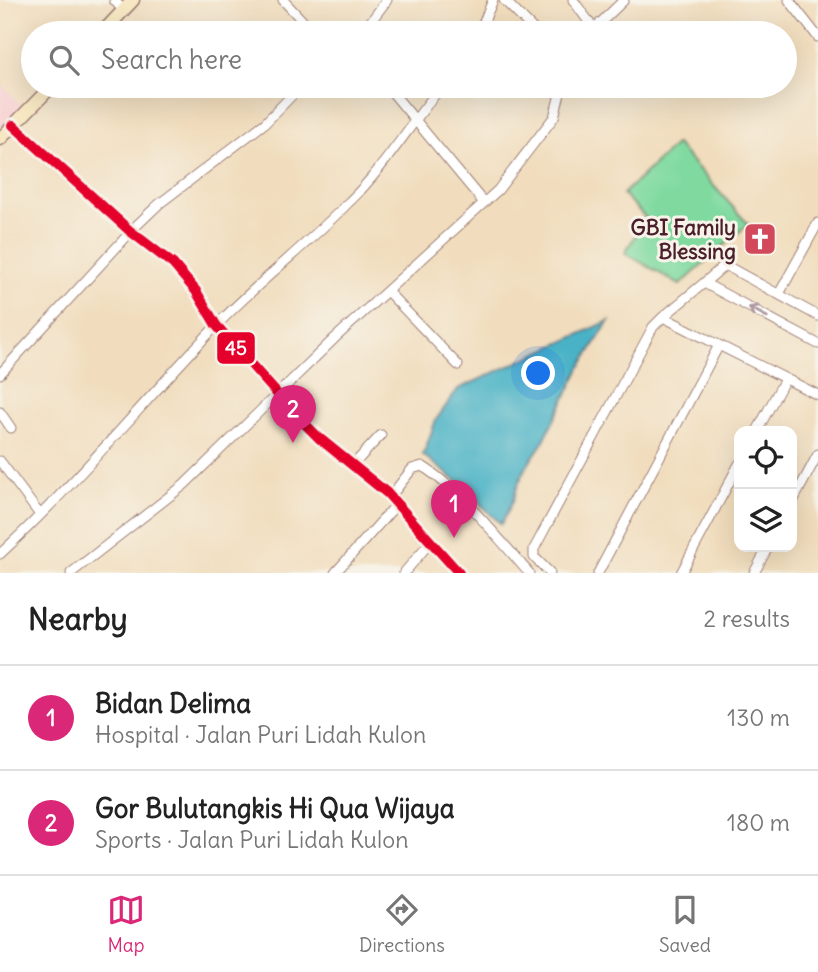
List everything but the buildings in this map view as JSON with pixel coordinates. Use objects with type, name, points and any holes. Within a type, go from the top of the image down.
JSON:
[{"type":"main road","points":[[114,21],[133,0]]},
{"type":"main road","points":[[0,139],[40,98]]},
{"type":"street","points":[[114,0],[124,11]]},
{"type":"street","points":[[284,0],[303,21]]},
{"type":"street","points":[[371,21],[387,0]]},
{"type":"street","points":[[484,21],[493,0]]},
{"type":"street","points":[[504,0],[525,21]]},
{"type":"street","points":[[573,0],[587,21]]},
{"type":"street","points":[[604,21],[624,0]]},
{"type":"street","points":[[789,0],[818,37]]},
{"type":"street","points":[[0,374],[159,204],[265,123],[289,98]]},
{"type":"street","points":[[397,98],[484,203]]},
{"type":"street","points":[[0,554],[40,515],[216,326],[349,202],[386,162],[432,98]]},
{"type":"street","points":[[71,573],[184,485],[277,393],[484,203],[510,175],[554,117],[559,98]]},
{"type":"street","points":[[13,125],[130,232],[173,264],[186,278],[216,326],[277,393],[319,438],[393,500],[458,572]]},
{"type":"street","points":[[779,294],[818,223]]},
{"type":"street","points":[[550,573],[534,556],[534,549],[653,327],[663,317],[726,265],[818,316]]},
{"type":"street","points":[[704,283],[818,344]]},
{"type":"street","points":[[387,291],[458,365]]},
{"type":"street","points":[[663,317],[818,395]]},
{"type":"street","points":[[598,573],[719,345]]},
{"type":"street","points":[[760,426],[785,379]]},
{"type":"street","points":[[0,412],[12,428]]},
{"type":"street","points":[[353,465],[381,435]]},
{"type":"street","points":[[797,494],[818,454]]},
{"type":"street","points":[[0,460],[40,515]]},
{"type":"street","points":[[335,573],[393,500],[412,469],[422,466],[488,527],[529,573]]},
{"type":"street","points":[[681,573],[734,473]]},
{"type":"street","points":[[404,573],[431,541]]},
{"type":"street","points":[[754,573],[765,552]]},
{"type":"shaded area","points":[[0,83],[29,113],[0,141]]},
{"type":"green space","points":[[676,144],[748,224],[680,285],[625,253],[646,218],[623,194]]},
{"type":"water","points":[[609,321],[580,368],[543,442],[525,469],[501,524],[459,483],[423,455],[436,420],[458,389]]},
{"type":"transit line","name":"45","points":[[13,125],[130,231],[173,264],[196,291],[216,325],[296,415],[319,438],[387,493],[459,573]]},
{"type":"place","name":"GBI Family Blessing","points":[[760,239]]},
{"type":"place","name":"Gor Bulutangkis Hi Qua Wijaya","points":[[293,443]]},
{"type":"place","name":"Bidan Delima","points":[[454,538]]}]
